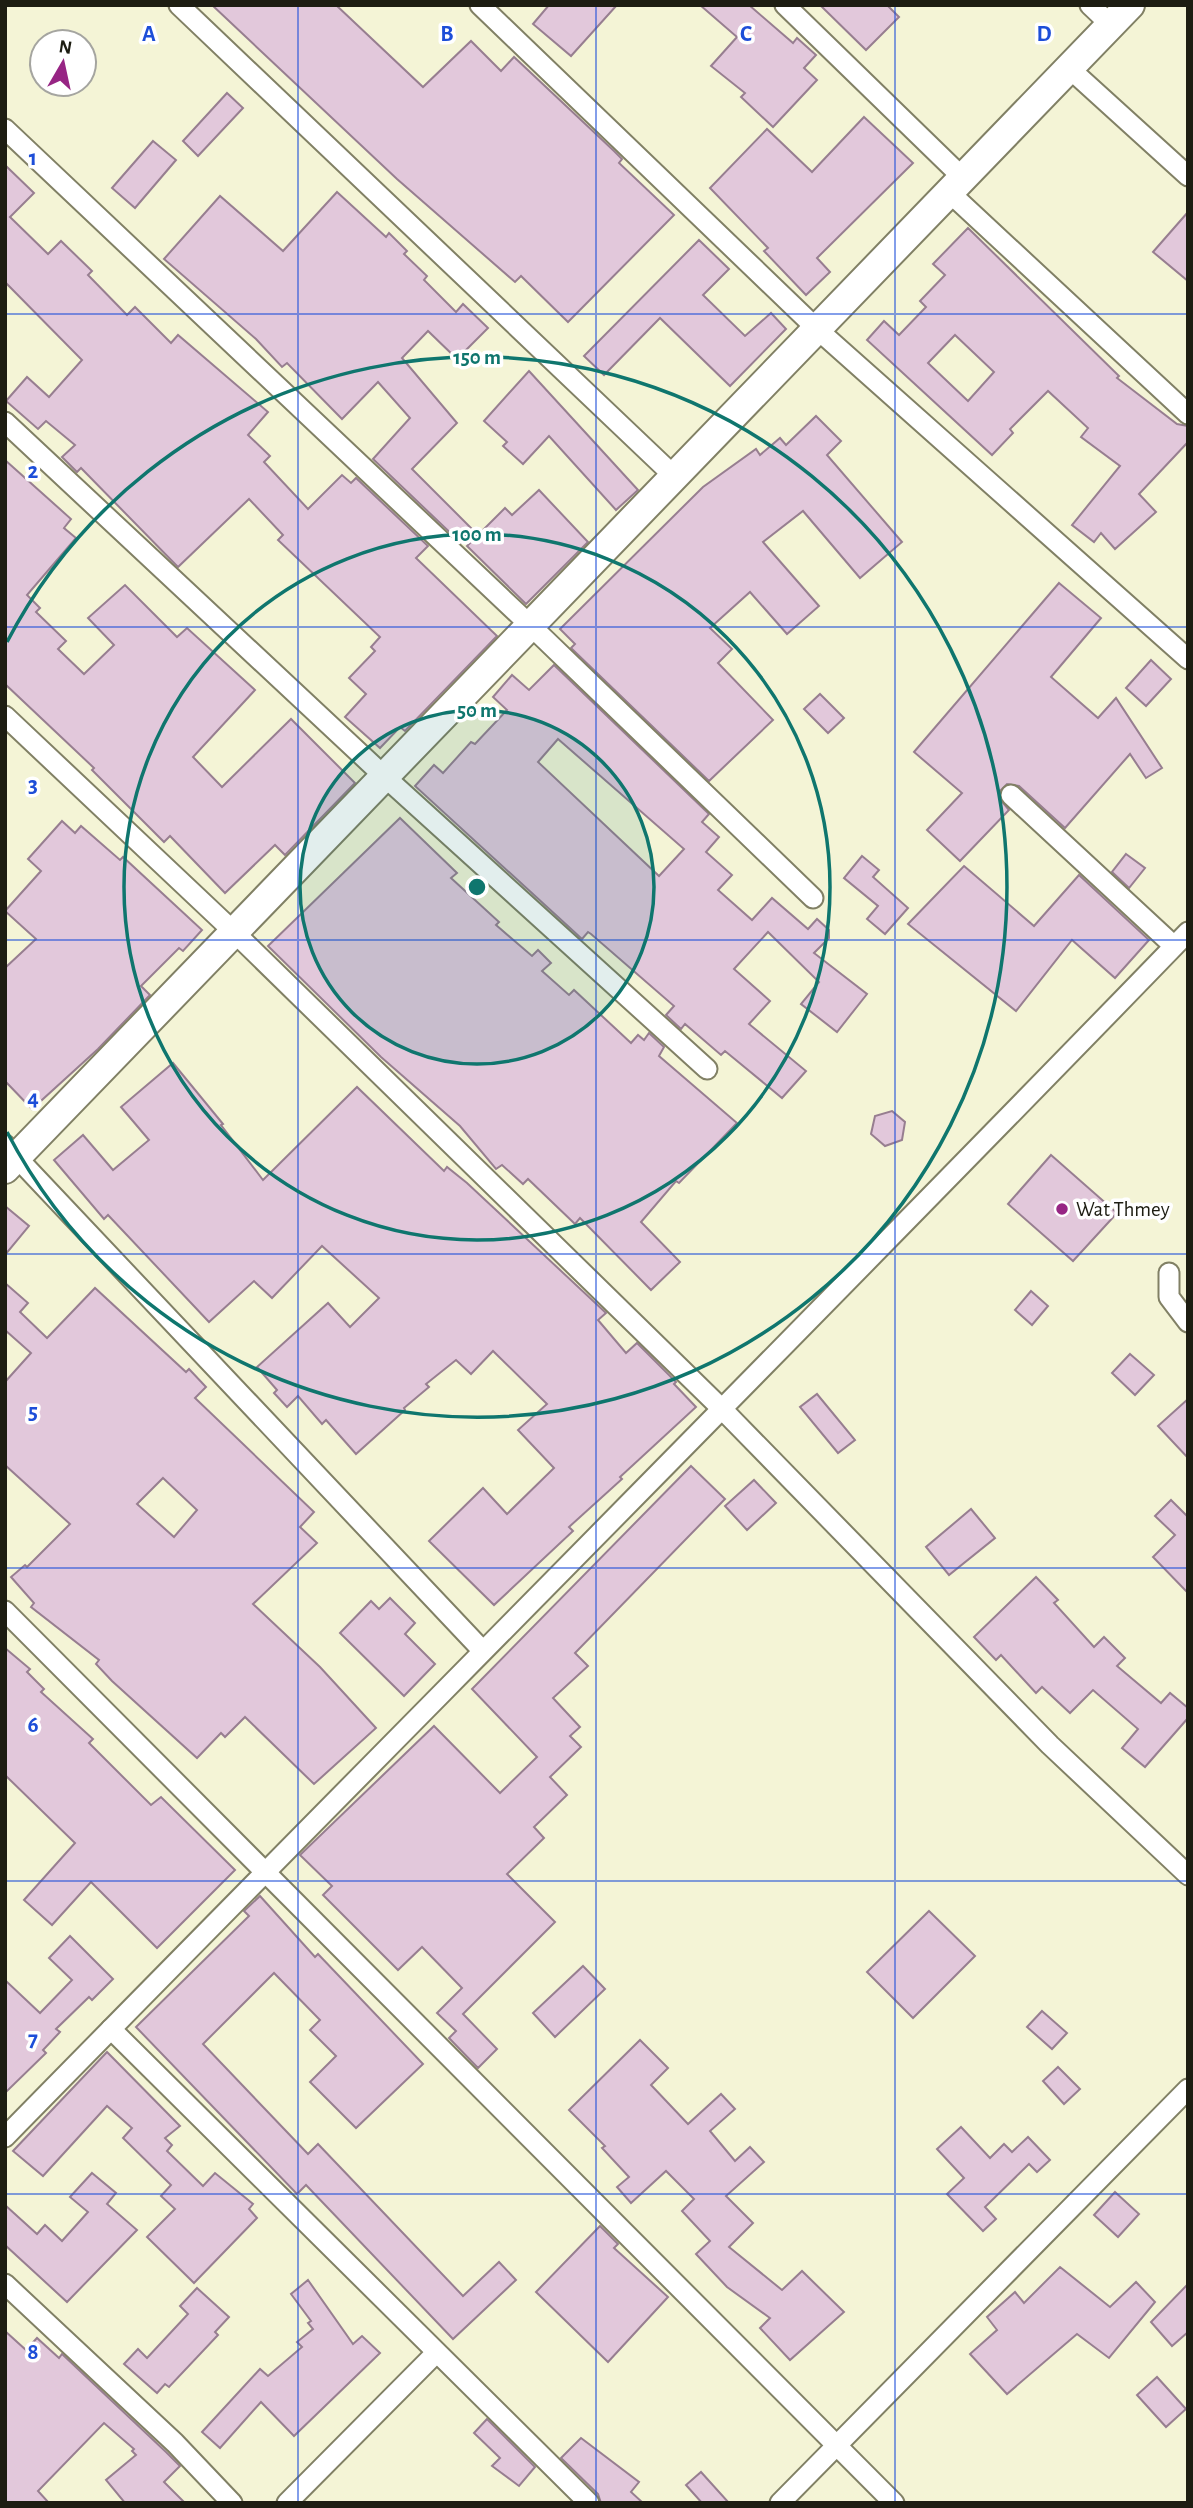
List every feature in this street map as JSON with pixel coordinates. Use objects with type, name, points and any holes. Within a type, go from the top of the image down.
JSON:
[{"type":"street","points":[[179,5],[674,476]]},
{"type":"street","points":[[480,5],[817,329],[1188,659]]},
{"type":"street","points":[[785,5],[956,185],[1188,414]]},
{"type":"street","points":[[482,1650],[9,1157],[234,932],[1120,15],[1090,5]]},
{"type":"street","points":[[1069,68],[1188,176]]},
{"type":"street","points":[[5,129],[530,625],[813,898]]},
{"type":"street","points":[[5,422],[384,776],[707,1069]]},
{"type":"street","points":[[5,716],[234,932],[723,1410],[1050,1745],[1188,1875]]},
{"type":"street","points":[[5,2137],[482,1650],[723,1410],[1181,939],[1011,794]]},
{"type":"street","points":[[1169,1273],[1169,1297],[1188,1322]]},
{"type":"street","points":[[5,1611],[264,1874],[838,2444],[894,2503]]},
{"type":"street","points":[[111,2029],[589,2503]]},
{"type":"street","points":[[779,2503],[1188,2089]]},
{"type":"street","points":[[5,2284],[175,2442],[232,2503]]},
{"type":"street","points":[[287,2503],[436,2353]]},
{"type":"building","points":[[212,5],[336,5],[423,87],[471,41],[501,71],[514,57],[614,151],[622,159],[619,163],[674,215],[568,322],[521,276],[515,282],[397,179]]},
{"type":"building","points":[[549,5],[617,5],[571,56],[533,24]]},
{"type":"building","points":[[700,5],[749,5],[793,43],[797,38],[816,55],[804,68],[817,80],[773,127],[741,97],[745,93],[711,66],[737,37]]},
{"type":"building","points":[[820,5],[887,5],[899,17],[866,50]]},
{"type":"building","points":[[227,93],[243,108],[198,156],[183,141]]},
{"type":"building","points":[[864,117],[913,163],[817,258],[830,272],[806,295],[764,251],[768,248],[710,188],[767,129],[812,172]]},
{"type":"building","points":[[153,141],[176,160],[135,208],[112,188]]},
{"type":"building","points":[[5,165],[34,193],[10,217],[48,254],[61,241],[92,271],[88,275],[127,315],[135,307],[171,343],[178,335],[268,412],[248,435],[270,456],[264,462],[308,509],[342,475],[351,483],[356,478],[428,546],[416,558],[497,636],[405,731],[400,727],[380,748],[345,717],[366,694],[349,678],[375,651],[371,647],[380,637],[278,540],[283,535],[249,499],[178,567],[81,468],[77,472],[62,457],[75,445],[46,421],[38,429],[6,401],[27,377],[49,397],[82,360],[5,282]]},
{"type":"building","points":[[337,192],[386,237],[389,233],[407,251],[404,254],[427,276],[424,280],[456,312],[463,304],[488,328],[457,359],[428,331],[402,358],[457,423],[412,469],[474,531],[461,543],[373,459],[410,418],[378,382],[342,419],[287,363],[282,367],[256,339],[164,259],[220,196],[283,251]]},
{"type":"building","points":[[1188,212],[1188,281],[1153,252]]},
{"type":"building","points":[[968,228],[1119,376],[1117,378],[1177,424],[1188,426],[1188,442],[1139,494],[1156,512],[1115,549],[1101,533],[1094,542],[1072,525],[1120,466],[1081,437],[1088,428],[1048,391],[1010,429],[1013,433],[992,455],[867,340],[884,321],[899,335],[926,307],[920,301],[945,275],[933,264]],"holes":[[[955,335],[994,372],[968,401],[928,363]]]},
{"type":"building","points":[[699,240],[729,269],[703,295],[745,336],[771,313],[786,329],[730,386],[660,318],[604,375],[584,356]]},
{"type":"building","points":[[529,371],[638,490],[616,510],[549,436],[523,464],[503,446],[507,442],[484,421]]},
{"type":"building","points":[[816,416],[841,441],[827,455],[902,542],[860,578],[803,511],[763,542],[819,606],[787,634],[750,592],[710,628],[732,649],[718,663],[773,720],[709,781],[571,648],[575,644],[560,629],[703,487],[756,449],[760,455],[780,438],[786,445]]},
{"type":"building","points":[[5,460],[71,519],[64,528],[76,538],[27,595],[40,608],[36,612],[66,641],[58,649],[84,674],[114,645],[88,618],[125,585],[177,637],[187,628],[255,690],[193,757],[222,787],[291,719],[355,783],[285,855],[275,845],[225,893],[170,836],[164,842],[92,770],[94,768],[5,684]]},
{"type":"building","points":[[539,490],[588,542],[526,604],[467,546],[505,508],[512,515]]},
{"type":"building","points":[[1059,583],[1101,618],[1051,677],[1098,718],[1116,698],[1162,768],[1146,778],[1130,754],[1065,828],[1019,786],[1007,784],[999,792],[999,798],[1009,810],[960,861],[927,830],[962,793],[914,752]]},
{"type":"building","points":[[1151,660],[1171,679],[1146,706],[1126,688]]},
{"type":"building","points":[[554,665],[709,814],[702,822],[719,837],[706,852],[732,875],[718,890],[752,920],[772,898],[808,929],[817,919],[829,930],[829,938],[814,953],[867,994],[837,1032],[801,1004],[819,982],[768,932],[734,969],[770,1001],[749,1024],[806,1071],[782,1098],[725,1051],[721,1055],[685,1024],[681,1029],[666,1015],[674,1006],[591,934],[588,932],[582,939],[415,786],[434,765],[443,773],[471,742],[475,744],[507,710],[493,697],[512,675],[529,690]],"holes":[[[558,739],[684,849],[659,876],[538,762]]]},
{"type":"building","points":[[820,694],[844,718],[828,733],[804,709]]},
{"type":"building","points":[[400,818],[457,873],[451,878],[499,922],[496,925],[532,956],[538,950],[551,963],[542,971],[569,995],[574,990],[631,1043],[638,1035],[644,1040],[649,1033],[664,1047],[659,1056],[737,1123],[679,1183],[676,1181],[641,1222],[680,1262],[651,1290],[580,1218],[575,1224],[528,1179],[523,1184],[502,1165],[496,1169],[460,1126],[381,1057],[268,946]]},
{"type":"building","points":[[62,821],[75,833],[81,826],[120,860],[123,857],[202,930],[183,951],[179,948],[141,986],[150,995],[98,1049],[32,1109],[5,1081],[5,968],[36,939],[5,911],[41,871],[28,859]]},
{"type":"building","points":[[1126,854],[1145,868],[1129,888],[1112,872]]},
{"type":"building","points":[[862,856],[879,870],[873,877],[908,908],[885,934],[867,919],[878,906],[844,878]]},
{"type":"building","points":[[964,866],[1034,926],[1079,875],[1149,940],[1115,978],[1072,940],[1016,1011],[908,924]]},
{"type":"building","points":[[173,1063],[223,1124],[221,1125],[263,1180],[357,1087],[444,1171],[447,1167],[467,1183],[606,1313],[598,1320],[626,1353],[637,1343],[676,1382],[674,1384],[696,1407],[620,1477],[622,1479],[569,1527],[573,1531],[494,1605],[429,1541],[483,1488],[507,1514],[554,1468],[518,1430],[547,1404],[493,1351],[471,1374],[456,1360],[426,1384],[429,1387],[356,1454],[326,1420],[322,1424],[298,1396],[287,1407],[274,1393],[277,1390],[257,1367],[328,1303],[350,1327],[379,1298],[322,1246],[272,1298],[254,1281],[209,1322],[108,1215],[104,1219],[54,1160],[83,1135],[113,1170],[149,1140],[121,1107]]},
{"type":"building","points":[[892,1111],[905,1122],[902,1140],[885,1146],[871,1134],[875,1116]]},
{"type":"building","name":"Wat Thmey","points":[[1051,1155],[1117,1213],[1073,1261],[1008,1204]]},
{"type":"building","points":[[5,1206],[29,1226],[5,1255]]},
{"type":"building","points":[[5,1283],[28,1303],[20,1312],[47,1338],[95,1288],[186,1372],[189,1369],[206,1387],[195,1398],[314,1512],[300,1527],[317,1543],[253,1604],[320,1667],[376,1728],[314,1784],[245,1717],[225,1737],[221,1733],[197,1758],[112,1681],[96,1664],[99,1660],[31,1607],[34,1603],[11,1577],[25,1565],[27,1567],[70,1524],[5,1465],[5,1382],[31,1353],[5,1330]],"holes":[[[163,1478],[197,1510],[174,1537],[137,1504]]]},
{"type":"building","points":[[1031,1291],[1048,1306],[1032,1325],[1015,1310]]},
{"type":"building","points":[[1130,1354],[1154,1375],[1135,1395],[1112,1373]]},
{"type":"building","points":[[817,1394],[855,1440],[838,1453],[800,1407]]},
{"type":"building","points":[[1188,1399],[1188,1458],[1158,1426]]},
{"type":"building","points":[[691,1466],[725,1499],[575,1653],[588,1666],[553,1698],[580,1727],[570,1736],[581,1747],[550,1777],[567,1795],[534,1827],[544,1838],[507,1874],[555,1922],[463,2014],[497,2049],[478,2068],[449,2038],[456,2031],[437,2013],[462,1988],[422,1947],[398,1970],[323,1895],[332,1886],[300,1855],[434,1726],[500,1793],[537,1757],[472,1689]]},
{"type":"building","points":[[754,1480],[776,1503],[747,1530],[725,1506]]},
{"type":"building","points":[[1171,1500],[1188,1517],[1188,1593],[1153,1557],[1175,1535],[1155,1516]]},
{"type":"building","points":[[971,1509],[995,1538],[949,1575],[926,1547]]},
{"type":"building","points":[[1036,1577],[1058,1600],[1054,1603],[1094,1647],[1104,1637],[1125,1658],[1117,1666],[1161,1703],[1170,1693],[1188,1708],[1188,1718],[1145,1767],[1122,1748],[1138,1729],[1093,1690],[1070,1713],[1042,1687],[1036,1693],[1001,1655],[996,1660],[974,1637]]},
{"type":"building","points":[[390,1598],[415,1623],[405,1634],[435,1664],[404,1696],[340,1633],[371,1601],[379,1609]]},
{"type":"building","points":[[5,1648],[30,1669],[27,1672],[44,1689],[41,1692],[93,1739],[89,1743],[151,1805],[161,1797],[235,1870],[157,1948],[91,1882],[52,1925],[24,1900],[75,1843],[5,1775]]},
{"type":"building","points":[[260,1896],[315,1957],[318,1954],[423,2064],[356,2128],[310,2082],[336,2056],[310,2030],[320,2020],[274,1973],[203,2044],[308,2154],[318,2144],[463,2296],[499,2262],[516,2280],[453,2339],[306,2185],[297,2194],[136,2027],[249,1916],[244,1911]]},
{"type":"building","points":[[929,1911],[975,1956],[913,2018],[867,1972]]},
{"type":"building","points":[[70,1936],[113,1979],[92,2000],[89,1997],[56,2029],[60,2032],[43,2050],[46,2053],[5,2093],[5,1980],[40,2013],[72,1980],[49,1958]]},
{"type":"building","points":[[583,1966],[605,1989],[555,2037],[533,2013]]},
{"type":"building","points":[[1042,2011],[1067,2033],[1052,2049],[1027,2027]]},
{"type":"building","points":[[640,2040],[668,2068],[651,2085],[688,2124],[721,2094],[735,2109],[710,2131],[735,2161],[750,2147],[764,2162],[726,2196],[753,2223],[729,2247],[782,2290],[802,2271],[844,2312],[790,2360],[760,2328],[770,2318],[727,2287],[696,2254],[710,2241],[682,2211],[694,2199],[666,2171],[631,2203],[617,2187],[629,2177],[602,2148],[605,2146],[569,2110]]},
{"type":"building","points":[[107,2052],[180,2126],[165,2138],[172,2145],[167,2151],[203,2186],[215,2173],[253,2204],[249,2209],[257,2218],[194,2283],[147,2237],[175,2209],[161,2196],[171,2185],[123,2138],[132,2128],[107,2106],[43,2176],[13,2151]]},
{"type":"building","points":[[1058,2067],[1080,2089],[1064,2104],[1043,2081]]},
{"type":"building","points":[[961,2127],[990,2158],[1004,2144],[1012,2152],[1028,2137],[1050,2160],[1037,2172],[1029,2164],[985,2207],[996,2219],[983,2231],[947,2194],[964,2178],[937,2149]]},
{"type":"building","points":[[92,2173],[116,2193],[107,2204],[137,2230],[67,2302],[5,2245],[5,2205],[37,2234],[45,2225],[62,2241],[88,2212],[70,2197]]},
{"type":"building","points":[[1115,2192],[1139,2214],[1118,2237],[1094,2215]]},
{"type":"building","points":[[600,2226],[618,2244],[614,2248],[668,2297],[608,2362],[536,2292]]},
{"type":"building","points":[[1060,2267],[1110,2307],[1136,2282],[1155,2302],[1109,2358],[1077,2334],[1007,2394],[970,2354],[997,2330],[987,2317],[1015,2292],[1024,2303]]},
{"type":"building","points":[[308,2280],[353,2344],[362,2336],[380,2353],[294,2436],[261,2402],[220,2448],[202,2432],[260,2369],[268,2376],[302,2347],[297,2342],[313,2329],[308,2323],[311,2321],[291,2294]]},
{"type":"building","points":[[1188,2284],[1188,2332],[1172,2346],[1151,2322]]},
{"type":"building","points":[[197,2288],[229,2317],[215,2332],[218,2335],[169,2387],[165,2384],[157,2393],[124,2364],[138,2349],[147,2358],[188,2314],[180,2306]]},
{"type":"building","points":[[5,2331],[26,2350],[37,2338],[59,2358],[62,2354],[166,2452],[180,2466],[164,2482],[185,2503],[125,2503],[106,2480],[136,2455],[132,2451],[134,2449],[104,2423],[38,2491],[49,2503],[5,2503]]},
{"type":"building","points":[[1157,2377],[1186,2409],[1166,2427],[1137,2395]]},
{"type":"building","points":[[487,2419],[535,2467],[519,2486],[492,2466],[500,2458],[474,2433]]},
{"type":"building","points":[[581,2438],[639,2482],[631,2492],[643,2503],[601,2503],[598,2494],[561,2458]]},
{"type":"building","points":[[701,2472],[729,2503],[702,2503],[686,2485]]},
{"type":"place","name":"Wat Thmey","points":[[1062,1209]]}]
